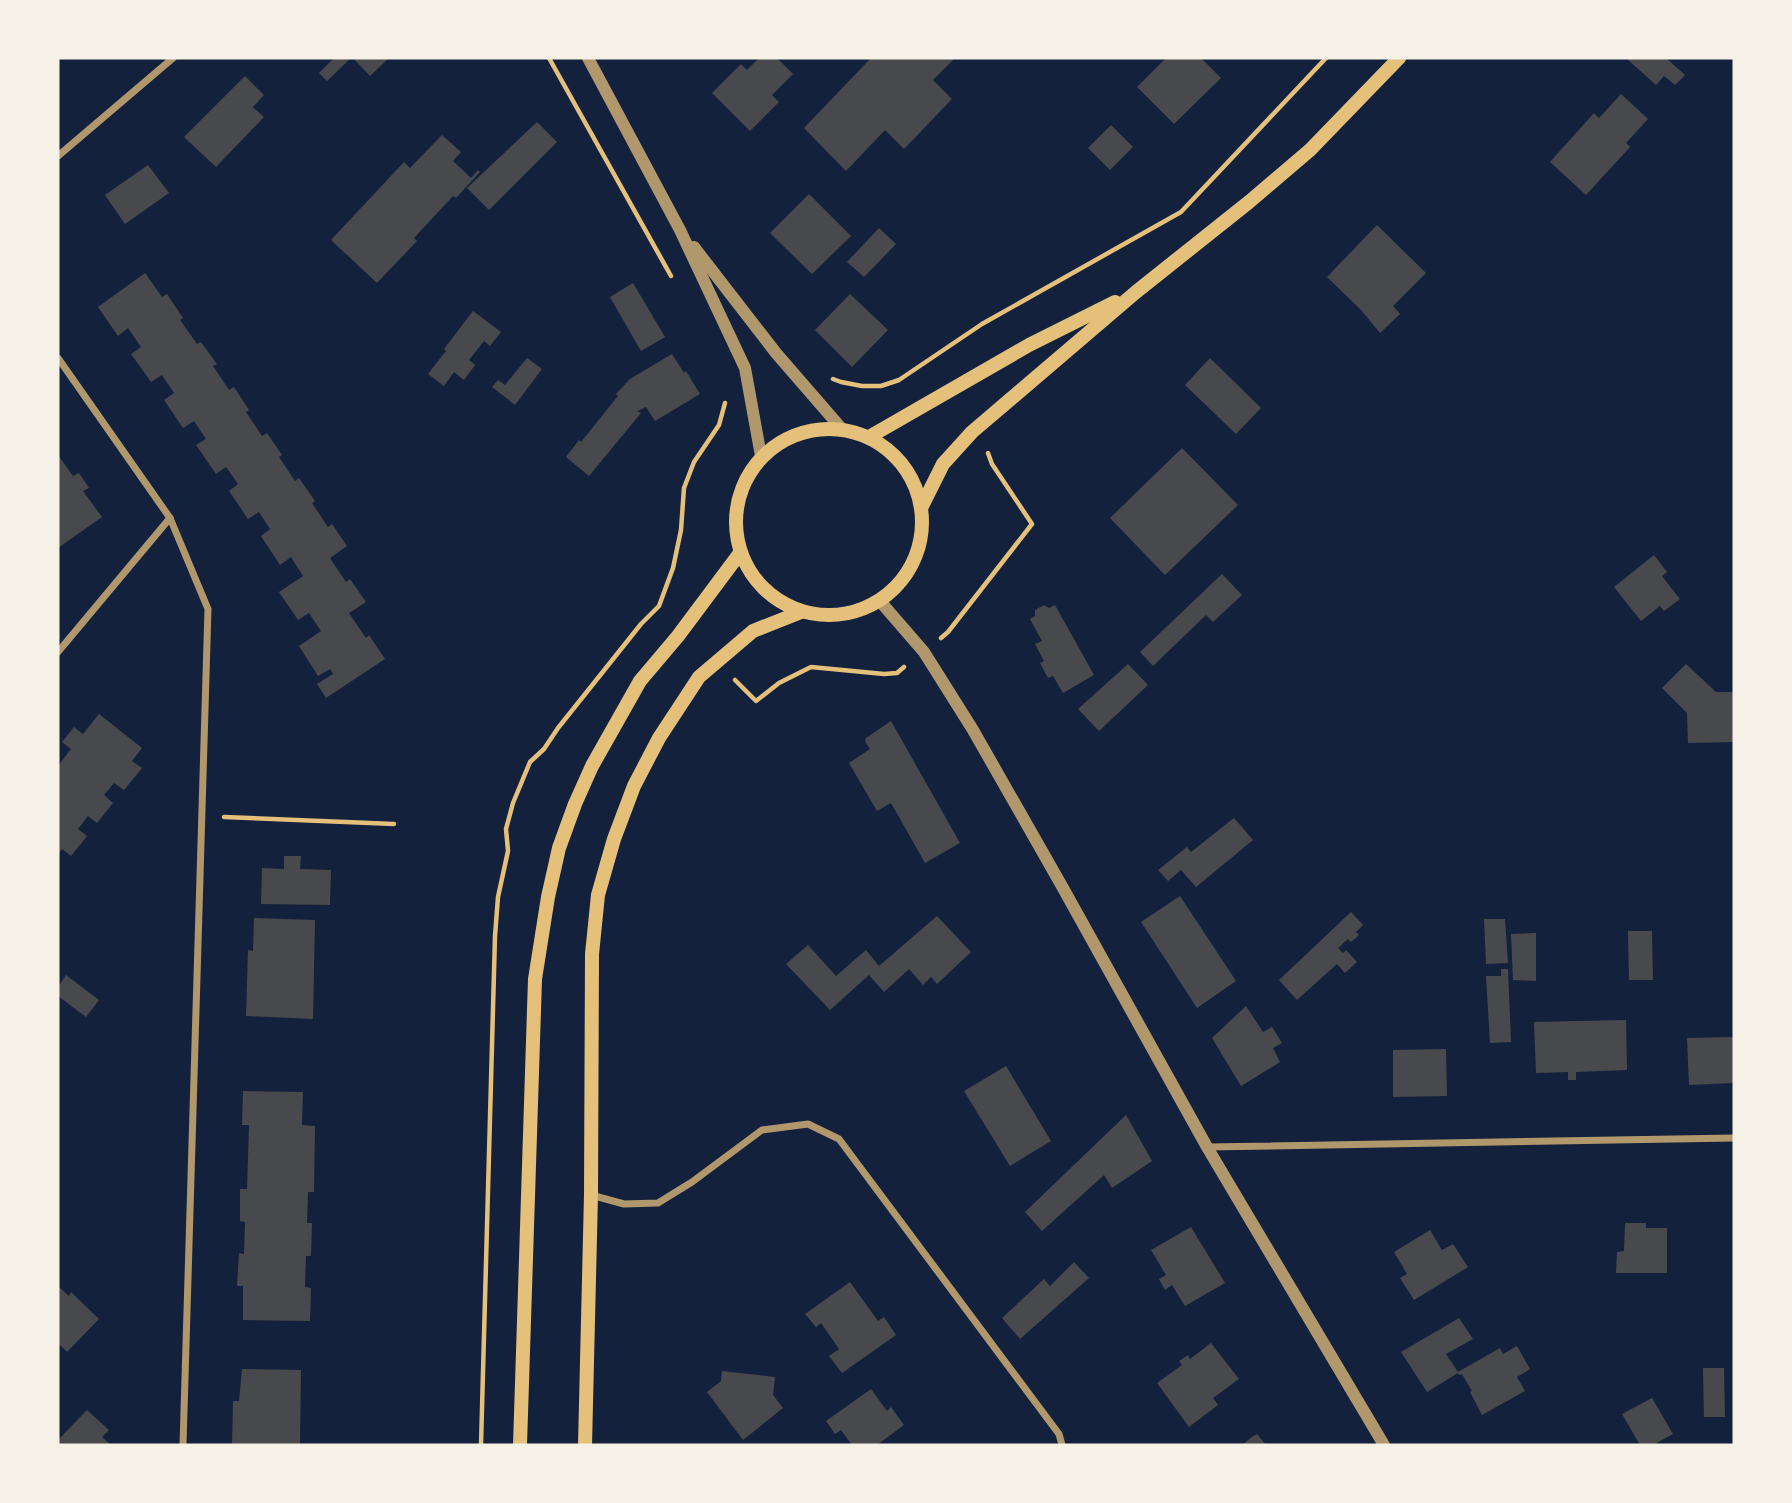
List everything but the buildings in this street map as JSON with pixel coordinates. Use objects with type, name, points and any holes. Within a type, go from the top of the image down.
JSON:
[{"type":"main road","points":[[922,506],[943,464],[972,432],[1136,292],[1310,150],[1399,58]]},
{"type":"main road","points":[[869,436],[1029,345],[1136,292]]},
{"type":"main road","points":[[841,428],[869,436],[894,453],[912,477],[922,506],[922,533],[915,559],[900,582],[879,600],[855,612],[828,615],[801,611],[775,599],[754,579],[740,553],[735,528],[737,502],[746,477],[761,456],[785,439],[812,429],[841,428]]},
{"type":"main road","points":[[520,1445],[535,979],[559,848],[592,766],[640,681],[678,636],[740,553]]},
{"type":"main road","points":[[585,1445],[591,1195],[592,954],[598,895],[614,839],[634,786],[659,738],[699,677],[753,631],[801,611]]},
{"type":"street","points":[[58,156],[173,58]]},
{"type":"street","points":[[588,58],[680,230],[745,368],[761,456]]},
{"type":"street","points":[[680,230],[776,354],[841,428]]},
{"type":"street","points":[[58,358],[170,518],[208,609],[183,1445]]},
{"type":"street","points":[[58,652],[170,518]]},
{"type":"street","points":[[879,600],[923,652],[972,730],[1207,1147],[1384,1445]]},
{"type":"street","points":[[591,1195],[624,1204],[658,1203],[692,1182],[762,1130],[808,1124],[839,1139],[1059,1434],[1062,1445]]},
{"type":"street","points":[[1207,1147],[1734,1138]]},
{"type":"path","points":[[549,58],[676,284]]},
{"type":"path","points":[[830,378],[862,386],[881,386],[899,380],[982,324],[1181,212],[1326,58]]},
{"type":"path","points":[[922,365],[925,371]]},
{"type":"path","points":[[481,1445],[495,936],[498,897],[508,851],[506,828],[530,762],[544,749],[641,624],[659,606],[676,556],[684,488],[694,462],[719,425],[726,402]]},
{"type":"path","points":[[948,632],[1032,524],[981,443]]},
{"type":"path","points":[[734,679],[756,701],[779,683],[811,667],[897,673]]},
{"type":"path","points":[[202,816],[394,824]]}]
